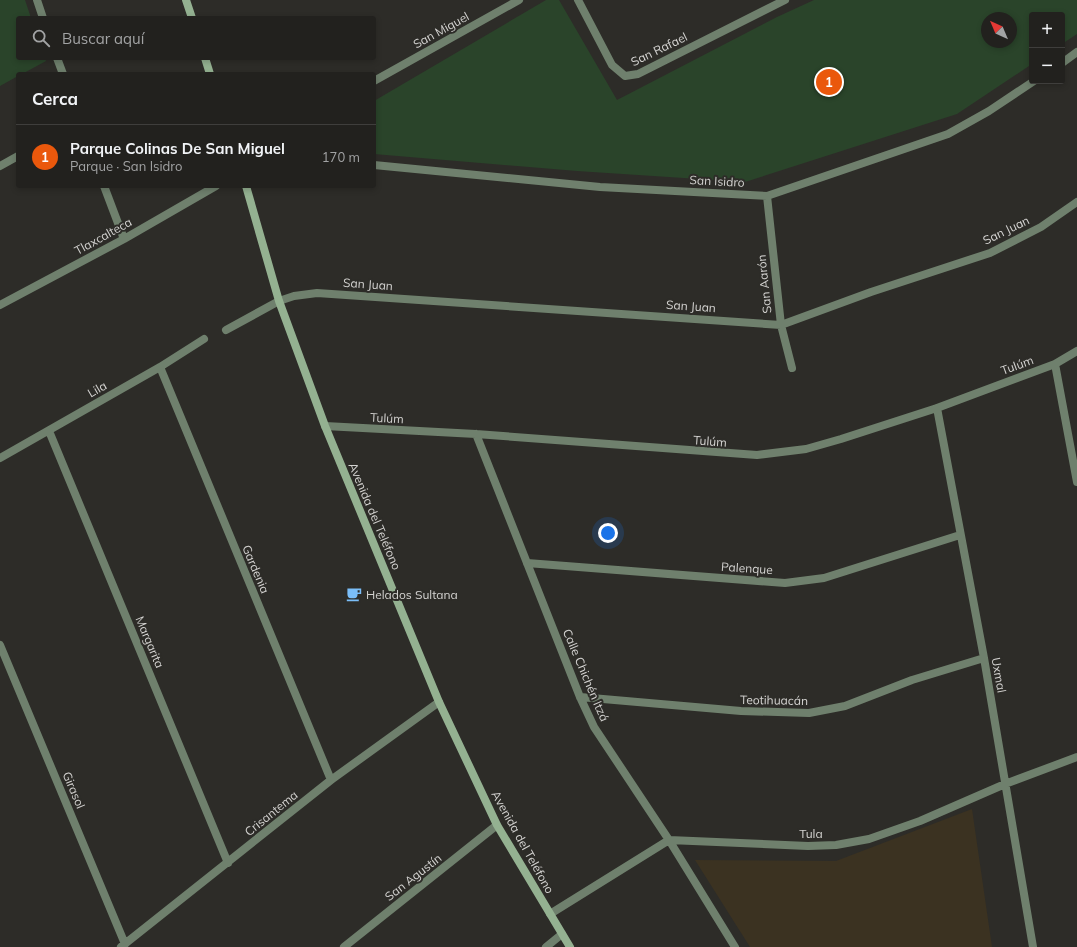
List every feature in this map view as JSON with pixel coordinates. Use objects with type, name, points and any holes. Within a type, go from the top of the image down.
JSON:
[{"type":"street","points":[[37,0],[43,16]]},
{"type":"street","points":[[186,0],[191,16]]},
{"type":"street","name":"San Miguel","points":[[376,80],[519,0]]},
{"type":"street","name":"San Rafael","points":[[578,0],[612,65],[625,76],[638,74],[785,0]]},
{"type":"street","points":[[1065,61],[1077,52]]},
{"type":"street","points":[[58,60],[62,72]]},
{"type":"street","points":[[206,60],[209,72]]},
{"type":"street","name":"San Isidro","points":[[376,165],[600,187],[767,196],[948,134],[989,111],[1030,84]]},
{"type":"street","points":[[0,166],[16,157]]},
{"type":"street","points":[[105,188],[124,239]]},
{"type":"street","name":"Tlaxcalteca","points":[[0,305],[124,239],[213,188]]},
{"type":"street","name":"Avenida del Teléfono","points":[[247,188],[280,301],[325,426],[439,702],[498,825],[570,947]]},
{"type":"street","name":"San Aarón","points":[[767,196],[781,325],[792,368]]},
{"type":"street","name":"San Juan","points":[[280,301],[294,296],[317,293],[781,325],[871,292],[990,252],[1040,227],[1077,202]]},
{"type":"street","points":[[226,330],[280,301]]},
{"type":"street","name":"Lila","points":[[0,458],[160,367],[204,339]]},
{"type":"street","name":"Tulúm","points":[[325,426],[476,434],[757,455],[813,447],[938,408],[1055,364],[1077,351]]},
{"type":"street","points":[[1055,364],[1077,482]]},
{"type":"street","name":"Gardenia","points":[[160,367],[331,780]]},
{"type":"street","name":"Uxmal","points":[[938,408],[960,535],[984,658],[1033,947]]},
{"type":"street","name":"Margarita","points":[[49,431],[228,863]]},
{"type":"street","name":"Calle Chichén Itzá","points":[[476,434],[580,697],[594,727],[668,840],[735,947]]},
{"type":"street","name":"Palenque","points":[[527,563],[785,583],[824,578],[960,535]]},
{"type":"street","name":"Girasol","points":[[0,645],[123,945]]},
{"type":"street","name":"Teotihuacán","points":[[580,697],[741,712],[809,713],[845,706],[912,680],[984,658]]},
{"type":"street","name":"Crisantema","points":[[123,945],[331,780],[439,702]]},
{"type":"street","name":"Tula","points":[[668,840],[808,846],[836,845],[869,839],[913,823],[1005,784],[1077,757]]},
{"type":"street","name":"San Agustín","points":[[344,947],[498,825]]},
{"type":"street","points":[[550,914],[668,840]]},
{"type":"street","points":[[546,947],[562,934]]},
{"type":"shaded area","points":[[972,809],[992,947],[750,947],[695,860],[836,861]]},
{"type":"green space","points":[[0,0],[25,0],[30,16],[16,16],[16,60],[46,61],[26,72],[16,72],[16,77],[0,86]]},
{"type":"green space","points":[[546,0],[559,0],[617,100],[777,17],[814,0],[1077,0],[1077,34],[1065,42],[1065,12],[1029,12],[1029,66],[957,114],[745,182],[577,171],[376,154],[376,100]]},
{"type":"place","name":"Parque Colinas De San Miguel","points":[[829,82]]},
{"type":"place","name":"Helados Sultana","points":[[354,594]]}]
